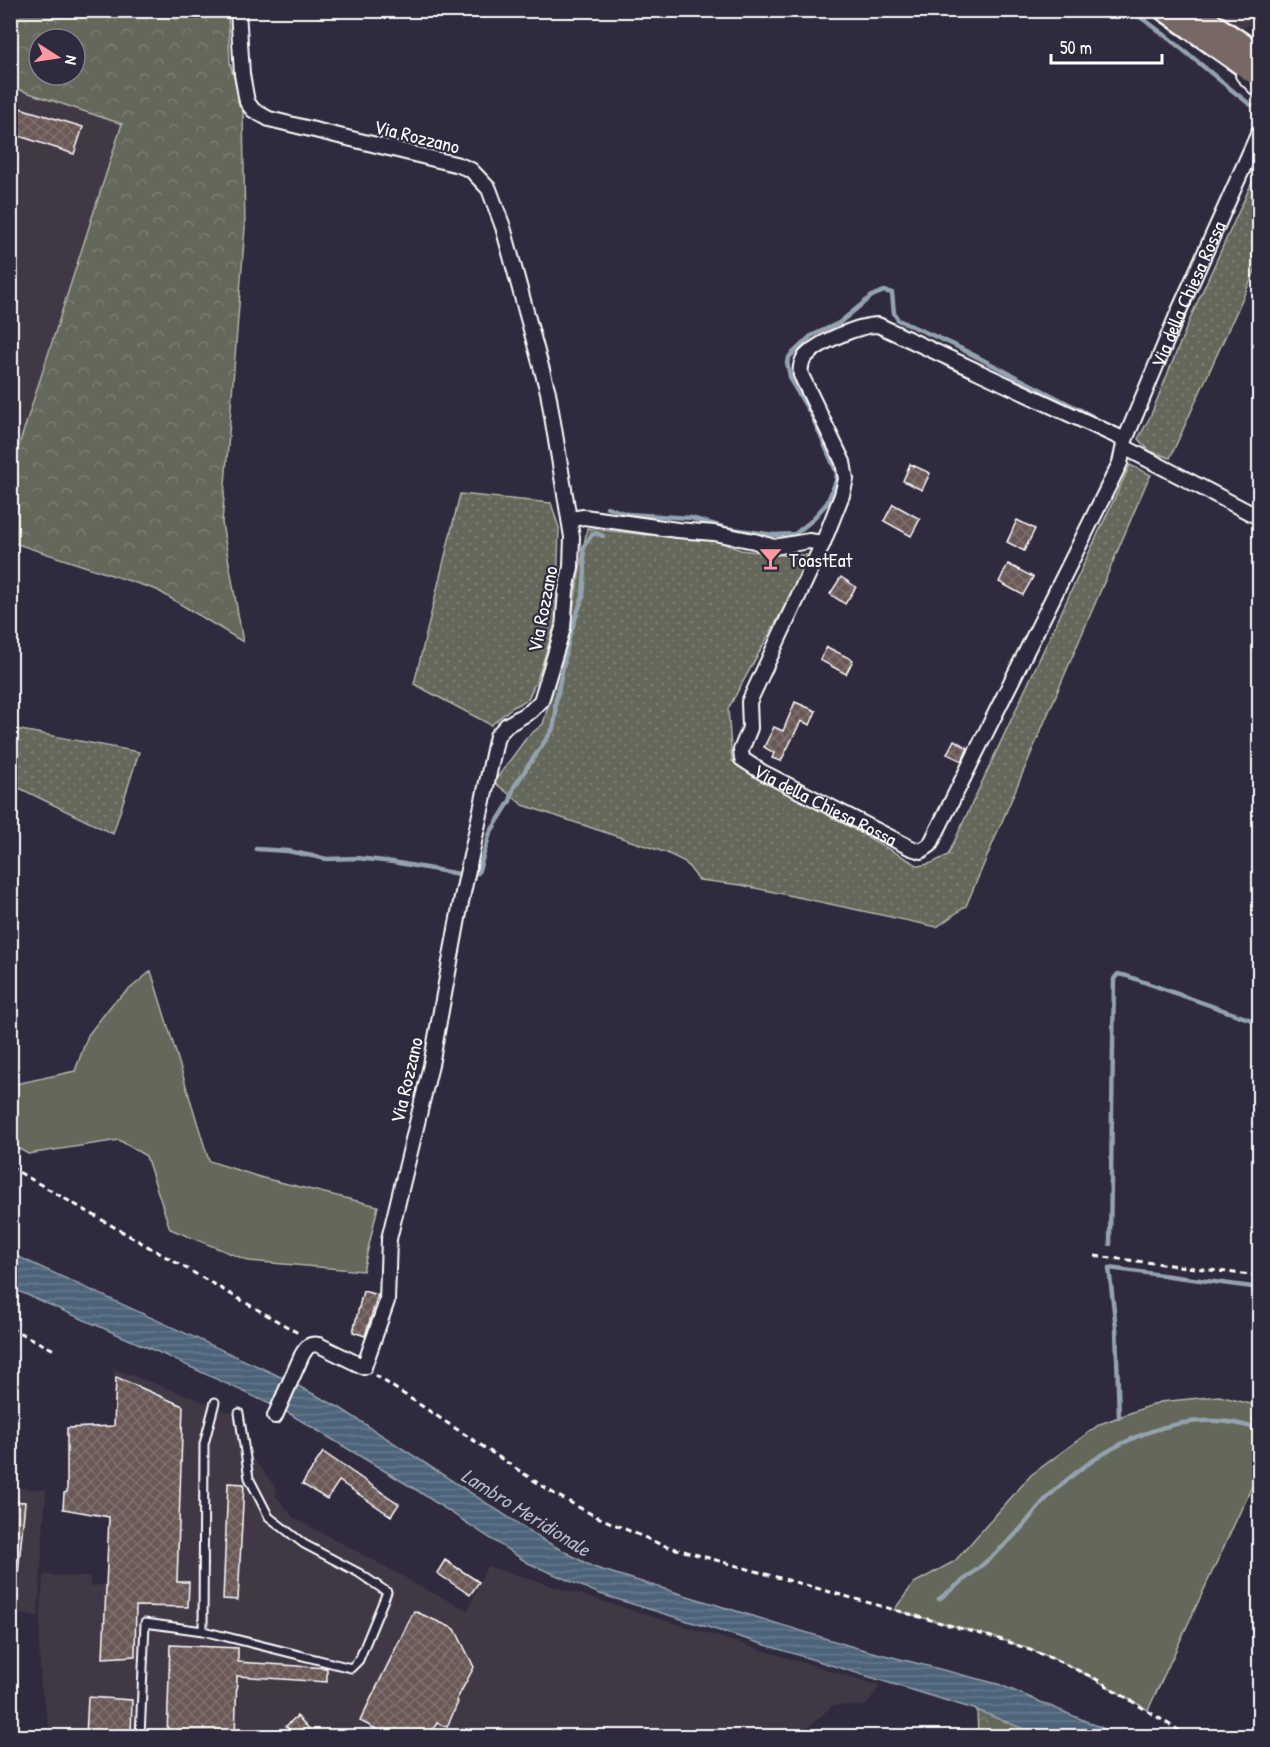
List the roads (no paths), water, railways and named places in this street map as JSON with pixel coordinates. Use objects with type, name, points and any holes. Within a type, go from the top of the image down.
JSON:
[{"type":"main road","points":[[1165,10],[1230,36],[1260,58]]},
{"type":"main road","points":[[1192,20],[1260,77]]},
{"type":"street","name":"Via Rozzano","points":[[238,10],[244,85],[247,102],[253,110],[270,119],[459,165],[471,170],[489,189],[502,227],[548,392],[572,537],[571,567],[563,628],[541,701],[497,735],[461,902],[431,1065],[389,1239],[387,1301],[364,1368],[312,1343],[305,1350],[275,1416]]},
{"type":"street","points":[[1192,20],[1205,45],[1260,92]]},
{"type":"street","name":"Via della Chiesa Rossa","points":[[1260,130],[1256,145],[1178,313],[1124,444],[1120,463],[930,844],[921,851],[911,848],[762,772],[748,764],[741,756],[750,728],[749,702],[823,543],[845,486],[845,470],[804,383],[800,368],[805,357],[818,347],[860,327],[884,326],[1124,444],[1260,518]]},
{"type":"street","points":[[570,519],[584,516],[677,530],[714,533],[774,547],[809,541],[823,543]]},
{"type":"lane","points":[[203,1632],[204,1444],[215,1402]]},
{"type":"lane","points":[[140,1737],[145,1623],[203,1632],[351,1668],[359,1659],[387,1592],[359,1573],[304,1544],[269,1517],[249,1478],[238,1413]]},
{"type":"water","points":[[10,1253],[281,1377],[340,1408],[545,1541],[593,1567],[857,1648],[998,1684],[1121,1736],[1041,1736],[977,1710],[600,1594],[528,1563],[418,1491],[285,1411],[158,1352],[11,1288]]},
{"type":"waterway","points":[[1130,10],[1161,32],[1251,105]]},
{"type":"waterway","points":[[607,507],[627,514],[691,518],[726,528],[774,535],[795,534],[810,522],[827,503],[837,473],[811,414],[791,381],[787,362],[790,356],[811,336],[839,323],[872,296],[884,291],[892,293],[894,313],[898,320],[952,344],[1092,416]]},
{"type":"waterway","points":[[472,874],[478,873],[490,833],[510,801],[514,787],[553,729],[555,706],[569,637],[583,596],[585,569],[583,547],[592,535],[596,533],[603,536]]},
{"type":"waterway","points":[[256,849],[288,851],[327,859],[357,858],[393,862],[459,874]]},
{"type":"waterway","points":[[1110,1244],[1114,979],[1118,974],[1127,976],[1260,1023]]},
{"type":"waterway","points":[[1119,1417],[1116,1328],[1109,1268],[1260,1288]]},
{"type":"waterway","points":[[939,1599],[998,1551],[1047,1498],[1073,1475],[1122,1444],[1148,1432],[1175,1424],[1203,1421],[1232,1423],[1260,1430]]},
{"type":"place","name":"ToastEat","points":[[771,559]]},
{"type":"water label","name":"Lambro Meridionale","points":[[526,1512]]}]
